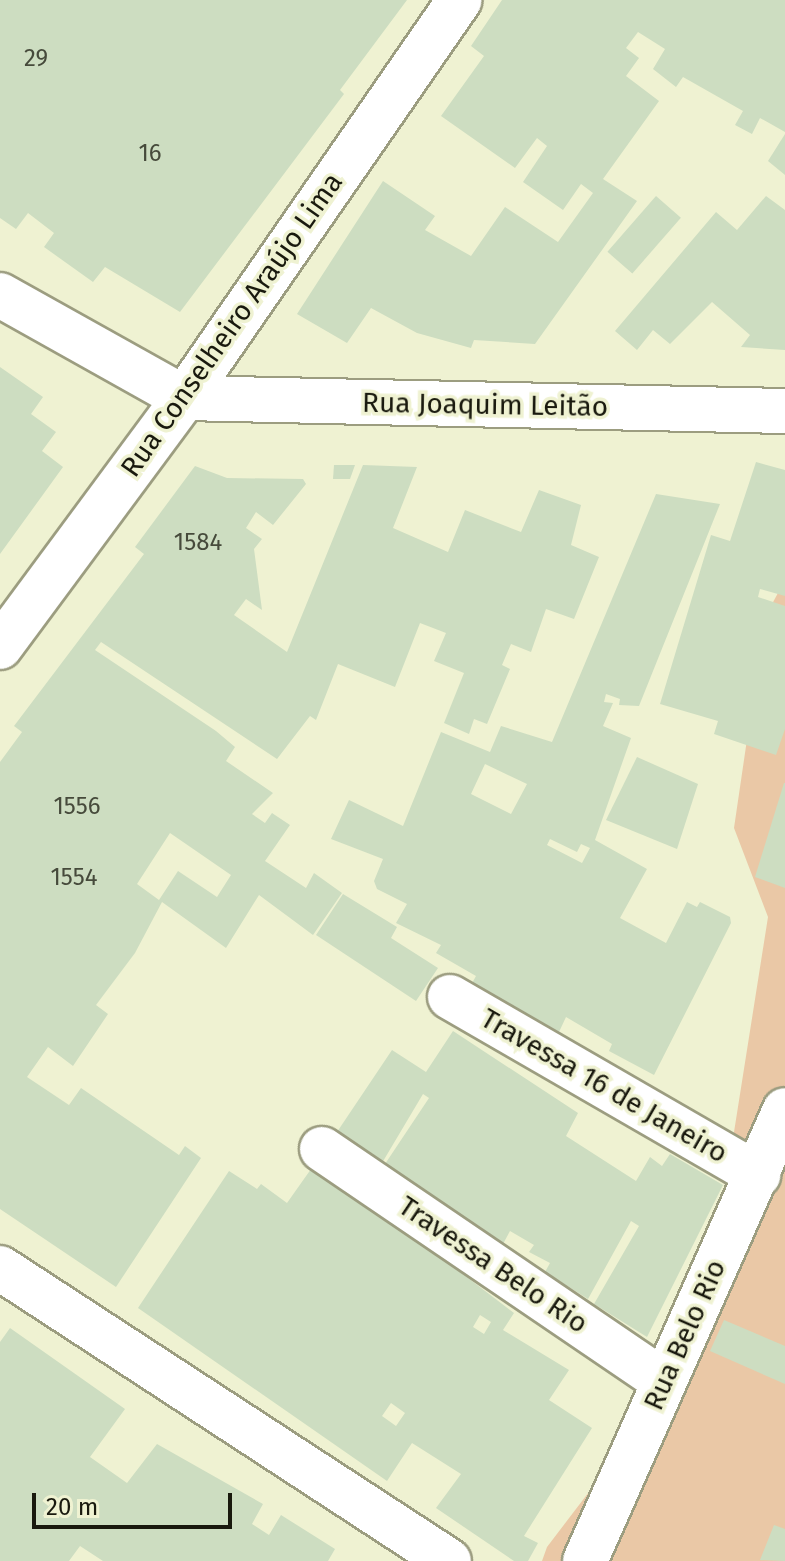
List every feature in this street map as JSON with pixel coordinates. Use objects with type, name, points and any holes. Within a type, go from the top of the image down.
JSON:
[{"type":"street","name":"Rua Conselheiro Araújo Lima","points":[[0,647],[184,398],[460,0]]},
{"type":"street","points":[[0,295],[184,398]]},
{"type":"street","name":"Rua Joaquim Leitão","points":[[184,398],[785,411]]},
{"type":"street","name":"Travessa 16 de Janeiro","points":[[450,997],[758,1175]]},
{"type":"street","name":"Rua Belo Rio","points":[[585,1561],[785,1110]]},
{"type":"street","name":"Travessa Belo Rio","points":[[322,1149],[664,1381]]},
{"type":"street","points":[[0,1268],[449,1561]]},
{"type":"shaded area","points":[[785,580],[785,1561],[542,1561],[547,1547],[640,1425],[716,1246],[768,917],[734,828],[765,617]]},
{"type":"building","points":[[0,0],[407,0],[340,90],[344,94],[180,312],[105,267],[93,282],[44,247],[54,233],[28,213],[16,229],[0,218]]},
{"type":"building","points":[[502,0],[785,0],[785,132],[760,118],[752,134],[735,125],[743,111],[683,77],[676,87],[653,69],[665,49],[638,32],[626,48],[639,58],[626,76],[659,101],[603,179],[637,201],[535,344],[474,340],[471,348],[417,333],[371,308],[347,343],[297,314],[383,181],[435,216],[425,230],[471,256],[505,207],[558,242],[593,193],[581,184],[563,210],[523,182],[547,146],[537,138],[515,168],[441,116],[484,56],[471,46]]},
{"type":"building","points":[[785,134],[785,175],[768,161]]},
{"type":"building","points":[[656,196],[681,218],[632,273],[607,252]]},
{"type":"building","points":[[766,196],[785,210],[785,350],[741,347],[750,335],[712,302],[670,344],[653,330],[637,350],[615,331],[716,212],[737,230]]},
{"type":"building","points":[[0,367],[43,397],[31,414],[56,432],[42,451],[63,467],[0,554]]},
{"type":"building","points":[[756,462],[785,470],[785,596],[760,589],[758,597],[785,606],[785,729],[776,755],[714,734],[718,721],[660,704],[711,535],[730,541]]},
{"type":"building","points":[[334,465],[355,465],[350,479],[333,479]]},
{"type":"building","points":[[363,465],[417,467],[393,528],[448,552],[465,510],[521,532],[539,490],[581,505],[571,545],[599,557],[574,619],[546,609],[531,652],[511,644],[502,665],[510,669],[487,724],[474,719],[469,734],[444,723],[464,673],[434,661],[446,633],[420,623],[395,687],[338,664],[316,720],[310,716],[277,759],[101,642],[95,650],[216,731],[235,747],[226,761],[273,793],[252,814],[265,823],[272,813],[290,825],[265,861],[306,888],[314,873],[342,893],[313,935],[259,895],[226,948],[162,902],[135,953],[96,1005],[108,1014],[73,1066],[48,1047],[27,1077],[69,1105],[81,1088],[179,1155],[185,1146],[201,1158],[116,1287],[0,1209],[0,762],[22,732],[14,726],[144,554],[135,547],[195,466],[227,478],[303,479],[306,484],[273,525],[256,512],[246,528],[262,539],[254,549],[262,610],[246,599],[234,615],[287,652]],"holes":[[[170,833],[231,875],[217,897],[178,871],[159,900],[137,884]]]},
{"type":"building","points":[[656,494],[720,504],[639,706],[619,705],[620,699],[606,694],[604,702],[613,703],[603,726],[631,738],[595,840],[647,869],[620,918],[666,943],[687,902],[697,907],[700,902],[730,917],[731,923],[654,1075],[609,1051],[612,1044],[566,1017],[559,1032],[471,985],[476,976],[436,953],[441,945],[396,923],[407,904],[377,889],[374,881],[383,859],[331,839],[349,800],[403,826],[441,732],[490,752],[501,726],[552,742]],"holes":[[[485,764],[527,784],[511,814],[471,794]],[[550,839],[577,852],[581,844],[590,848],[582,863],[547,845]]]},
{"type":"building","points":[[637,757],[698,784],[677,849],[606,820]]},
{"type":"building","points":[[785,783],[785,888],[755,877]]},
{"type":"building","points":[[343,894],[397,927],[391,938],[438,968],[416,1001],[316,935]]},
{"type":"building","points":[[453,1031],[578,1113],[566,1136],[636,1181],[650,1157],[662,1166],[670,1154],[723,1185],[647,1337],[594,1304],[639,1226],[631,1221],[588,1299],[545,1272],[550,1263],[529,1252],[534,1245],[510,1231],[503,1244],[385,1164],[429,1098],[423,1094],[382,1163],[337,1132],[392,1050],[426,1072]]},
{"type":"building","points":[[316,1162],[514,1313],[503,1330],[569,1370],[549,1400],[592,1428],[524,1536],[538,1543],[528,1561],[514,1561],[436,1508],[461,1474],[412,1443],[387,1481],[138,1308],[229,1171],[257,1189],[261,1184],[287,1203]],"holes":[[[480,1315],[491,1322],[484,1334],[473,1327]],[[391,1403],[405,1413],[396,1426],[382,1416]]]},
{"type":"building","points":[[724,1320],[785,1346],[785,1384],[710,1351]]},
{"type":"building","points":[[10,1328],[125,1409],[90,1457],[127,1483],[157,1444],[263,1504],[252,1524],[269,1535],[281,1515],[335,1549],[328,1561],[103,1561],[80,1546],[69,1561],[0,1561],[0,1342]]},
{"type":"building","points":[[774,1525],[785,1529],[785,1561],[760,1560]]}]
